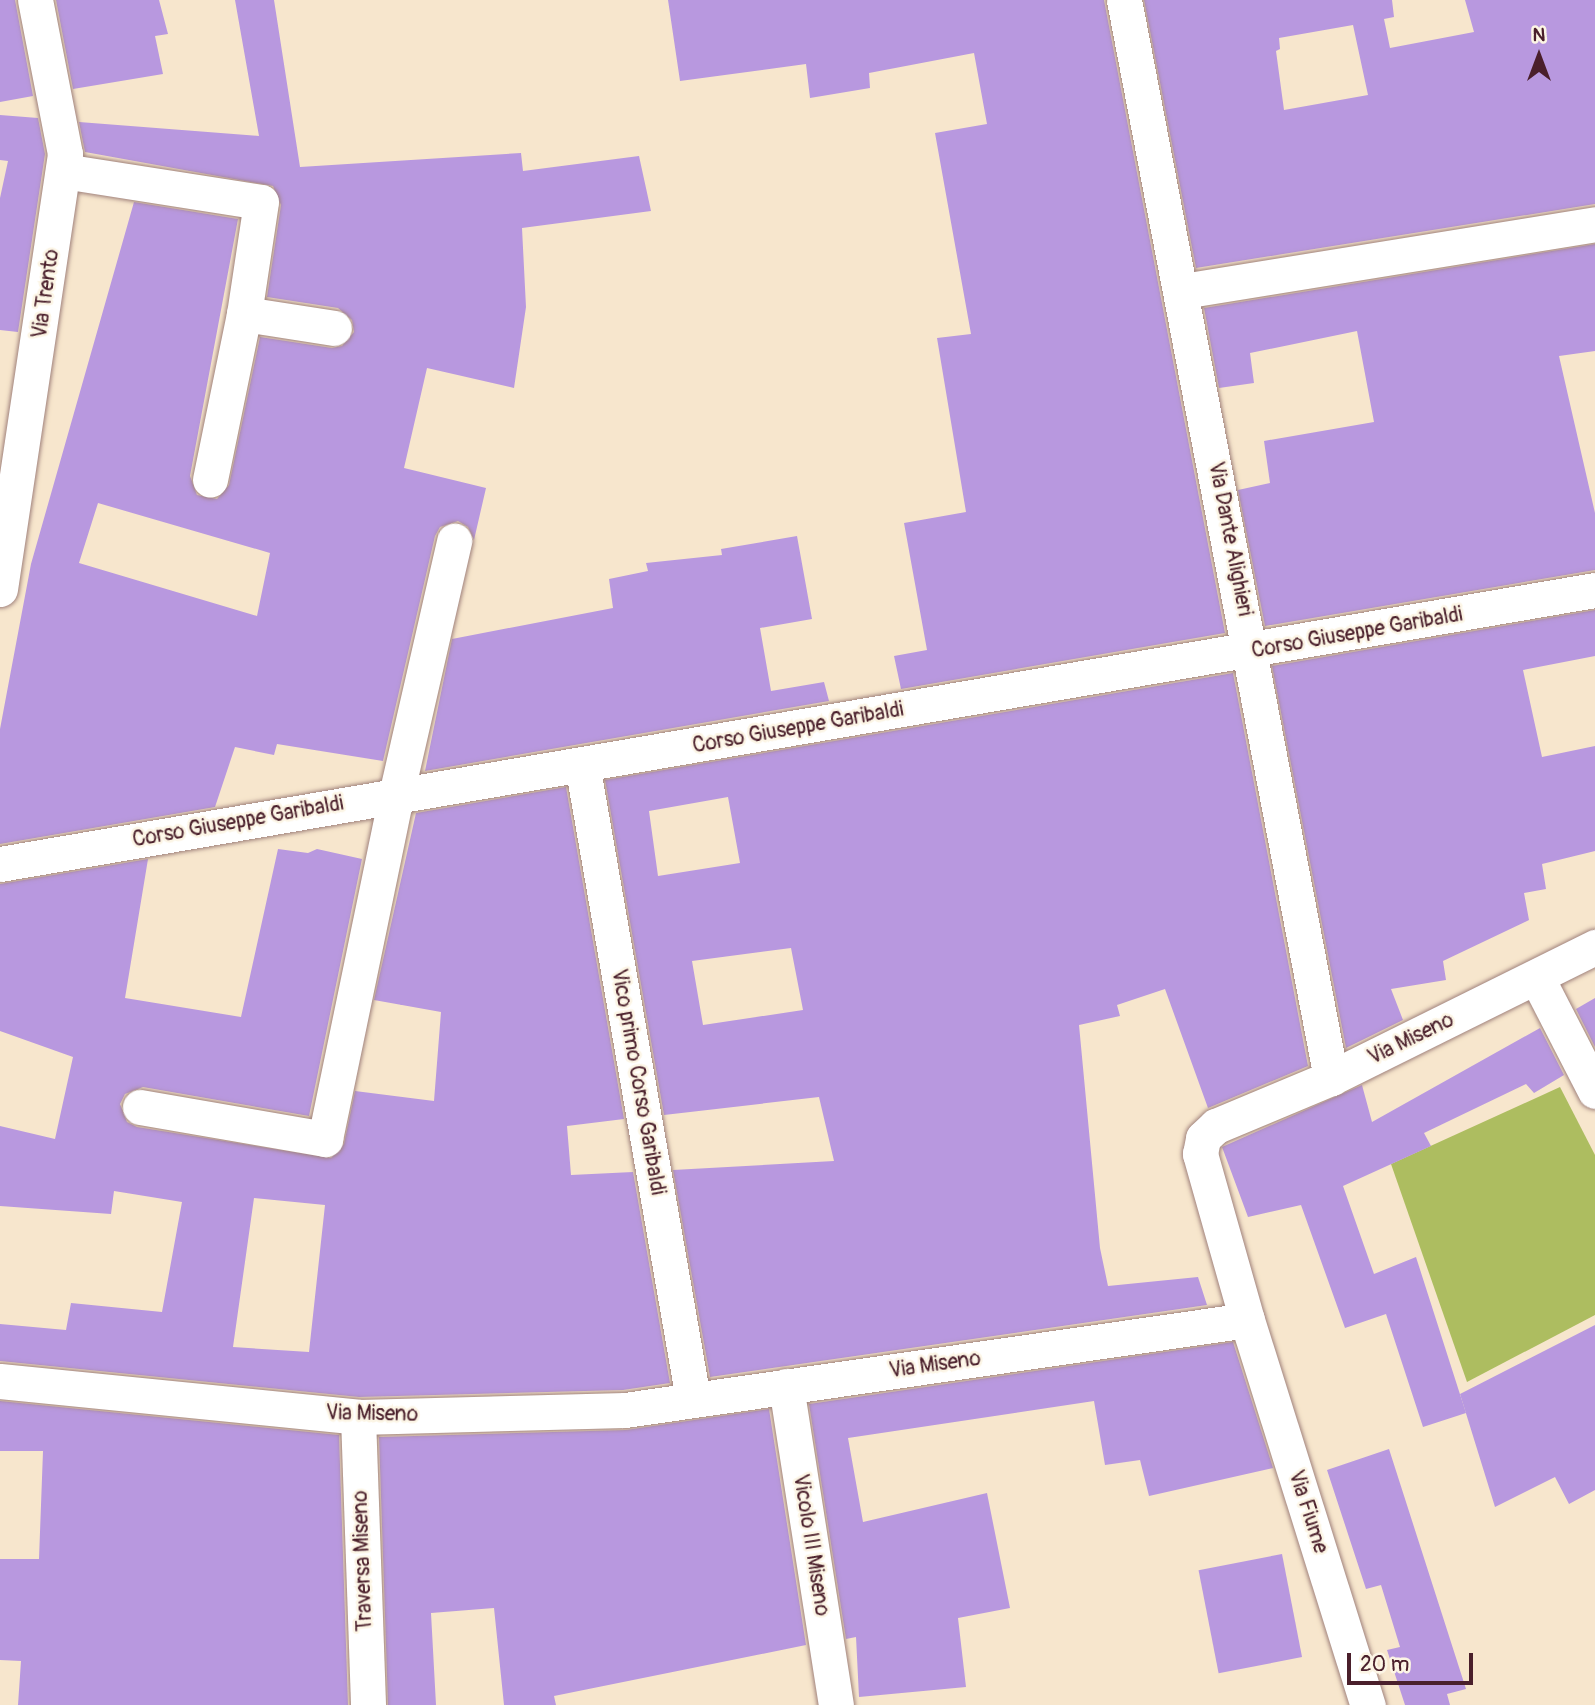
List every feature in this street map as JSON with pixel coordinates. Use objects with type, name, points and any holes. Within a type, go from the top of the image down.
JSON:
[{"type":"street","name":"Via Trento","points":[[0,589],[65,154],[35,0]]},
{"type":"street","name":"Via Dante Alighieri","points":[[1124,0],[1183,291],[1331,1078]]},
{"type":"street","points":[[63,171],[261,202],[244,314],[210,480]]},
{"type":"street","points":[[1183,291],[1595,224]]},
{"type":"street","points":[[244,314],[334,328]]},
{"type":"street","points":[[140,1107],[325,1139],[396,795],[454,541]]},
{"type":"street","name":"Corso Giuseppe Garibaldi","points":[[0,864],[396,795],[1252,653],[1595,590]]},
{"type":"street","name":"Vico primo Corso Garibaldi","points":[[582,764],[693,1399]]},
{"type":"street","name":"Via Miseno","points":[[0,1381],[358,1417],[625,1410],[1247,1320],[1200,1154],[1203,1138],[1216,1126],[1331,1078],[1595,947]]},
{"type":"street","points":[[1537,978],[1595,1091]]},
{"type":"street","name":"Via Fiume","points":[[1247,1320],[1368,1705]]},
{"type":"street","name":"Vicolo III Miseno","points":[[786,1386],[836,1705]]},
{"type":"street","name":"Traversa Miseno","points":[[358,1417],[368,1705]]},
{"type":"green space","points":[[1560,1087],[1595,1155],[1595,1315],[1467,1382],[1391,1164]]},
{"type":"building","points":[[0,0],[15,0],[33,96],[0,102]]},
{"type":"building","points":[[56,0],[159,0],[168,34],[155,36],[163,74],[73,89]]},
{"type":"building","points":[[235,0],[274,0],[300,167],[521,153],[523,171],[639,156],[651,211],[522,228],[526,307],[514,388],[427,368],[404,468],[486,488],[474,540],[468,527],[458,521],[440,527],[435,536],[383,761],[277,744],[274,755],[235,747],[215,807],[0,844],[0,729],[31,564],[134,202],[238,219],[190,476],[197,495],[217,499],[229,485],[260,337],[332,348],[342,346],[354,332],[352,320],[338,308],[267,297],[281,205],[273,186],[85,152],[79,122],[259,136]],"holes":[[[98,503],[270,553],[257,616],[79,563]]]},
{"type":"building","points":[[668,0],[1104,0],[1225,633],[901,689],[894,656],[927,650],[904,523],[966,512],[937,338],[971,334],[935,133],[987,124],[974,53],[869,73],[870,88],[810,98],[806,64],[680,81]]},
{"type":"building","points":[[1144,0],[1392,0],[1394,17],[1384,19],[1390,48],[1474,32],[1465,0],[1595,0],[1595,204],[1196,268]],"holes":[[[1353,25],[1368,95],[1284,110],[1276,51],[1280,49],[1279,38]]]},
{"type":"building","points":[[0,115],[38,118],[45,154],[18,332],[0,330],[0,198],[8,161],[0,160]]},
{"type":"building","points":[[1595,244],[1595,351],[1559,356],[1595,513],[1595,570],[1265,626],[1238,490],[1270,483],[1264,441],[1374,422],[1357,331],[1250,353],[1254,383],[1219,388],[1204,308]]},
{"type":"building","points":[[797,536],[812,619],[760,628],[771,691],[824,682],[829,701],[425,771],[452,639],[613,608],[609,579],[648,571],[646,563],[722,555],[721,549]]},
{"type":"building","points":[[1595,610],[1595,656],[1523,670],[1542,757],[1595,746],[1595,851],[1542,864],[1546,889],[1524,893],[1529,920],[1443,961],[1446,980],[1391,989],[1403,1020],[1346,1048],[1272,666]]},
{"type":"building","points":[[1233,673],[1308,1066],[1208,1108],[1165,989],[1117,1005],[1120,1016],[1079,1025],[1100,1248],[1108,1286],[1198,1277],[1207,1305],[710,1377],[673,1170],[834,1161],[819,1097],[664,1115],[605,780]],"holes":[[[728,797],[740,863],[658,876],[649,811]],[[791,948],[803,1010],[703,1025],[692,961]]]},
{"type":"building","points":[[566,787],[624,1119],[567,1126],[571,1175],[633,1172],[670,1383],[623,1390],[359,1397],[0,1361],[0,1324],[66,1330],[71,1303],[162,1312],[182,1202],[114,1191],[111,1214],[0,1206],[0,1126],[55,1139],[73,1057],[0,1031],[0,884],[148,859],[125,998],[241,1017],[278,849],[308,853],[317,849],[362,859],[309,1116],[143,1087],[125,1094],[120,1104],[127,1122],[137,1127],[331,1158],[344,1144],[355,1091],[434,1101],[441,1012],[374,1000],[416,813]],"holes":[[[254,1198],[325,1205],[309,1352],[233,1347]]]},
{"type":"building","points":[[1595,998],[1595,1047],[1576,1009]]},
{"type":"building","points":[[1540,1028],[1564,1075],[1534,1093],[1526,1084],[1424,1133],[1431,1146],[1343,1186],[1374,1274],[1416,1257],[1466,1413],[1423,1427],[1386,1314],[1345,1328],[1301,1205],[1248,1217],[1222,1147],[1362,1085],[1372,1122]]},
{"type":"building","points":[[1595,1325],[1595,1490],[1569,1504],[1555,1477],[1495,1507],[1460,1394]]},
{"type":"building","points":[[1233,1342],[1273,1468],[1149,1496],[1140,1460],[1105,1465],[1094,1401],[848,1438],[863,1522],[987,1493],[1010,1608],[958,1618],[966,1687],[859,1697],[856,1637],[846,1639],[809,1404]]},
{"type":"building","points":[[0,1401],[339,1435],[348,1705],[18,1705],[21,1661],[0,1660],[0,1559],[39,1559],[43,1451],[0,1451]]},
{"type":"building","points":[[769,1409],[806,1645],[554,1696],[556,1705],[504,1705],[494,1608],[431,1613],[436,1705],[388,1705],[379,1437],[626,1430]]},
{"type":"building","points":[[1389,1449],[1466,1689],[1447,1694],[1450,1705],[1405,1705],[1387,1650],[1400,1647],[1381,1585],[1366,1589],[1327,1470]]},
{"type":"building","points":[[1282,1554],[1302,1657],[1219,1673],[1199,1570]]}]
